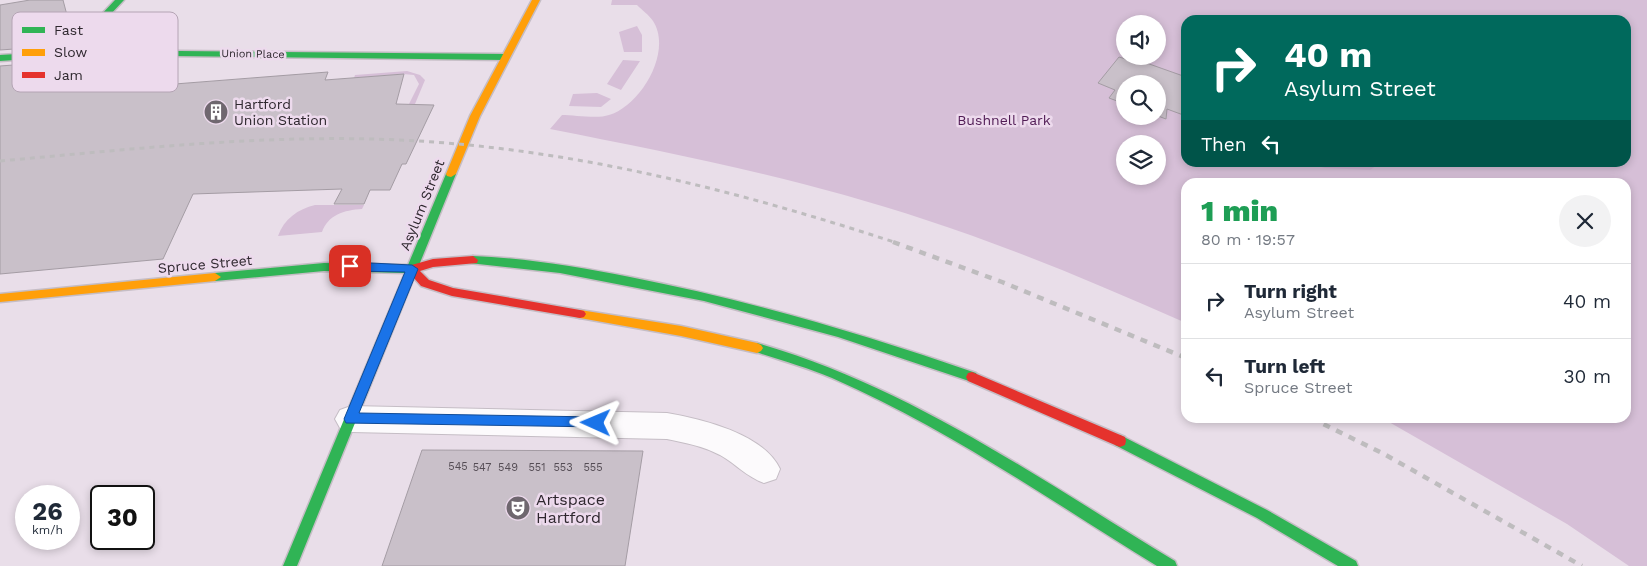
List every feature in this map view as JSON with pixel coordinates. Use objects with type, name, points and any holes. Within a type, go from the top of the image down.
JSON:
[{"type":"main road","points":[[109,12],[120,0]]},
{"type":"main road","name":"Asylum Street","points":[[290,566],[475,116],[536,0]]},
{"type":"main road","name":"Union Place","points":[[178,54],[505,57]]},
{"type":"main road","name":"Spruce Street","points":[[0,298],[324,267],[412,269],[441,261],[461,259],[566,271],[708,297],[827,328],[947,368],[1043,406],[1144,452],[1267,517],[1352,566]]},
{"type":"main road","points":[[412,269],[426,283],[452,292],[704,336],[782,355],[832,372],[884,396],[968,443],[1170,566]]},
{"type":"street","points":[[351,419],[666,426],[702,432],[733,446],[764,469]]},
{"type":"green space","name":"Bushnell Park","points":[[612,0],[1647,0],[1647,566],[1629,566],[1567,524],[1391,423],[1631,423],[1631,178],[1181,178],[1181,321],[1025,255],[880,205],[740,168],[550,129],[562,115],[599,117],[609,115],[621,110],[632,101],[650,76],[659,48],[658,34],[653,21],[637,5],[611,5]]},
{"type":"green space","points":[[637,26],[642,35],[642,52],[624,52],[619,32]]},
{"type":"green space","points":[[623,60],[640,61],[621,90],[607,84]]},
{"type":"green space","points":[[407,71],[420,75],[425,80],[415,104],[409,104],[419,84],[414,75],[403,74],[354,78],[355,75]]},
{"type":"green space","points":[[597,93],[611,99],[601,107],[569,106],[573,94]]},
{"type":"green space","points":[[315,205],[364,205],[362,209],[337,214],[328,221],[322,232],[278,236],[292,216],[303,209]]},
{"type":"shaded area","points":[[1321,167],[1374,167],[1370,170]]},
{"type":"building","points":[[30,0],[63,0],[66,12],[12,12],[12,49],[0,50],[0,5]]},
{"type":"building","points":[[1116,61],[1116,65],[1152,65],[1181,75],[1181,114],[1167,109],[1166,119],[1166,75],[1116,75],[1116,101],[1109,98],[1115,90],[1098,83]]},
{"type":"building","points":[[12,65],[12,92],[178,92],[178,84],[328,72],[325,80],[404,74],[396,104],[434,105],[406,164],[402,164],[390,190],[370,190],[364,204],[334,204],[342,189],[193,194],[163,259],[0,274],[0,66]]},
{"type":"building","name":"Artspace Hartford","points":[[422,450],[643,451],[625,566],[382,566]]},
{"type":"railway","points":[[0,161],[138,148],[277,140],[370,139],[438,142],[505,149],[637,172],[768,204],[897,243]]},
{"type":"railway","points":[[893,242],[1002,282],[1181,356]]},
{"type":"railway","points":[[1321,423],[1384,454],[1582,566]]},
{"type":"traffic: fast","points":[[109,12],[120,0]]},
{"type":"traffic: fast","points":[[178,53],[505,57]]},
{"type":"traffic: fast","points":[[0,58],[12,57]]},
{"type":"traffic: fast","points":[[290,566],[451,174]]},
{"type":"traffic: fast","points":[[473,260],[508,262],[560,269],[704,297],[838,333],[972,377]]},
{"type":"traffic: fast","points":[[215,277],[324,267],[412,269]]},
{"type":"traffic: fast","points":[[757,348],[784,355],[835,374],[908,410],[984,452],[1170,566]]},
{"type":"traffic: fast","points":[[1120,441],[1262,514],[1351,566]]},
{"type":"traffic: slow","points":[[451,174],[475,116],[536,0]]},
{"type":"traffic: slow","points":[[0,298],[215,277]]},
{"type":"traffic: slow","points":[[580,314],[681,331],[757,348]]},
{"type":"traffic: jam","points":[[473,260],[433,263],[412,269],[425,283],[452,292],[580,314]]},
{"type":"traffic: jam","points":[[972,377],[1120,441]]},
{"type":"place","name":"Hartford Union Station","points":[[216,112]]},
{"type":"place","name":"Artspace Hartford","points":[[518,508]]},
{"type":"route","points":[[350,266],[412,269],[351,419],[596,423]]}]
